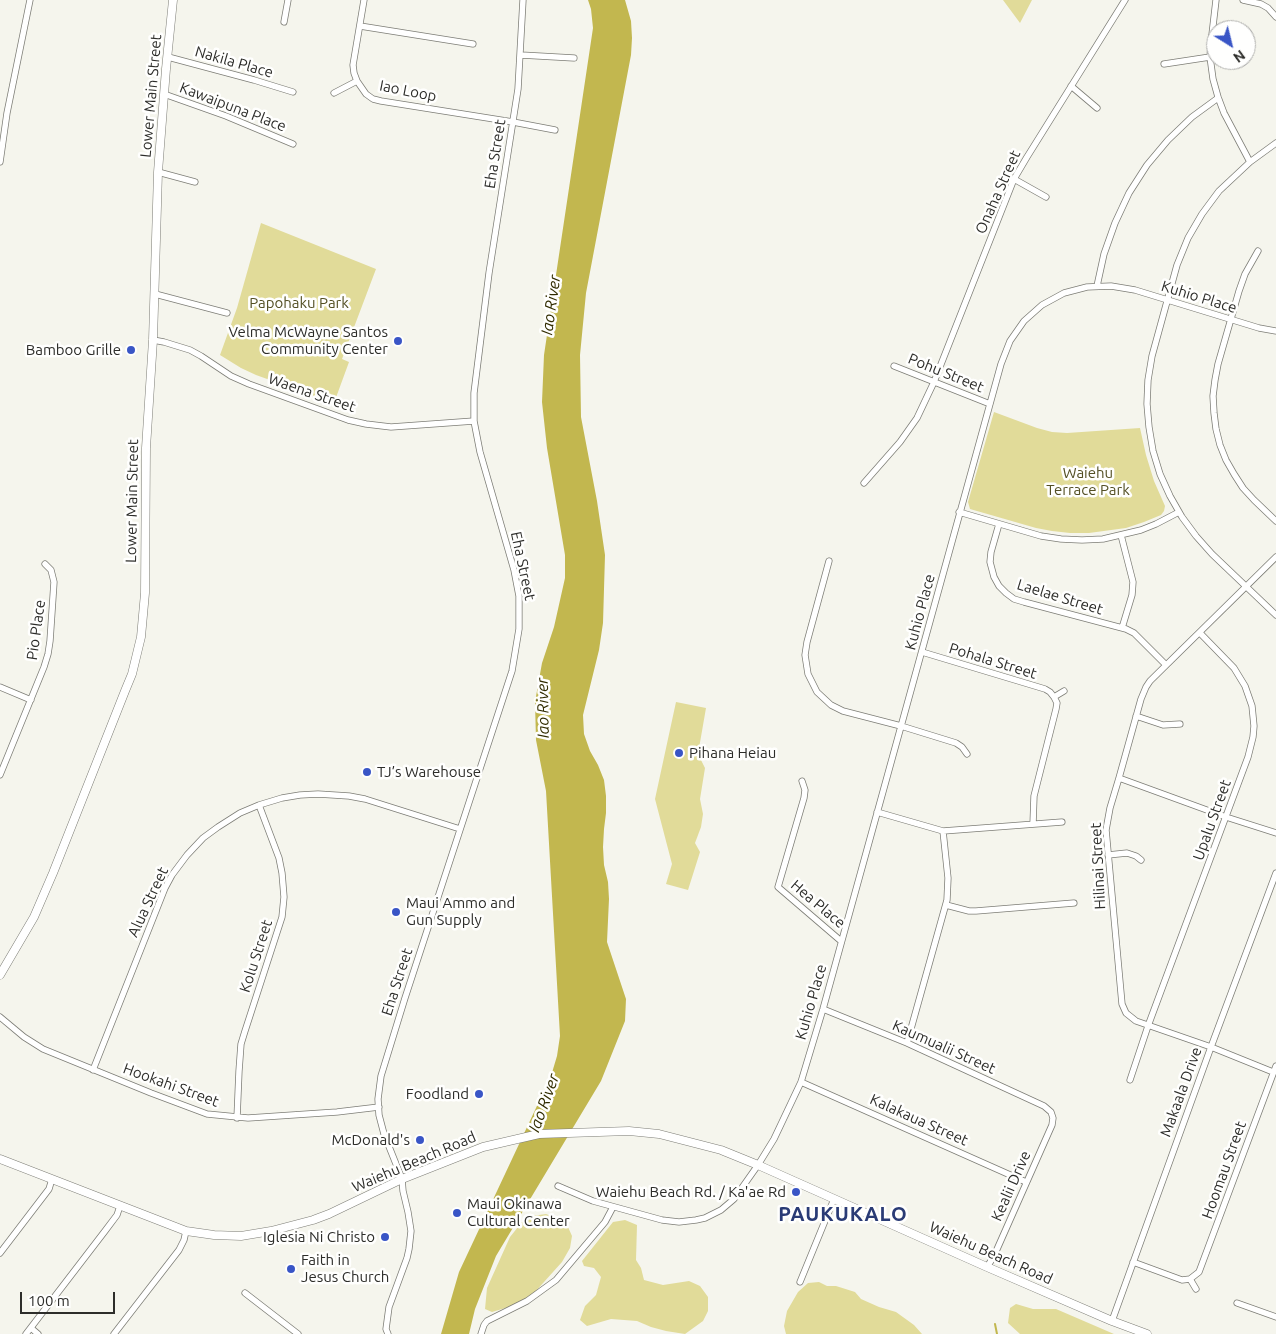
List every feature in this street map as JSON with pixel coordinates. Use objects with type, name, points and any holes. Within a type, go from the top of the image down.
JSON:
[{"type":"street","points":[[0,162],[30,0]]},
{"type":"street","name":"Lower Main Street","points":[[0,975],[34,917],[53,873],[132,674],[138,646],[145,593],[144,517],[146,448],[155,294],[158,172],[173,0]]},
{"type":"street","points":[[284,22],[288,0]]},
{"type":"street","points":[[334,93],[357,81],[353,64],[364,0]]},
{"type":"street","name":"Eha Street","points":[[388,1334],[386,1329],[388,1307],[407,1258],[410,1222],[402,1179],[384,1134],[380,1118],[379,1087],[384,1064],[512,671],[520,615],[519,596],[514,570],[480,452],[474,421],[474,393],[488,282],[518,89],[523,0]]},
{"type":"street","name":"Onaha Street","points":[[864,483],[909,431],[917,418],[934,382],[1014,179],[1125,0]]},
{"type":"street","points":[[1213,20],[1216,0]]},
{"type":"street","points":[[1243,0],[1261,4],[1268,8],[1276,17]]},
{"type":"street","points":[[360,26],[473,44]]},
{"type":"street","points":[[521,55],[574,58]]},
{"type":"street","name":"Nakila Place","points":[[168,57],[292,92]]},
{"type":"street","points":[[1164,64],[1206,58]]},
{"type":"street","points":[[1212,70],[1224,114],[1250,162]]},
{"type":"street","name":"Iao Loop","points":[[357,81],[366,94],[373,99],[381,101],[555,130]]},
{"type":"street","points":[[1071,86],[1097,108]]},
{"type":"street","name":"Kawaipuna Place","points":[[164,94],[226,116],[293,144]]},
{"type":"street","points":[[1097,286],[1104,254],[1115,223],[1129,193],[1147,165],[1168,140],[1192,117],[1218,98]]},
{"type":"street","points":[[1276,143],[1250,162],[1219,191],[1202,214],[1188,238],[1166,301],[1152,356],[1147,404],[1153,451],[1160,474],[1178,512],[1212,554],[1276,615]]},
{"type":"street","points":[[158,172],[195,182]]},
{"type":"street","points":[[1014,179],[1046,196]]},
{"type":"street","points":[[1258,251],[1245,274],[1230,320],[1215,380],[1213,404],[1216,429],[1226,460],[1243,488],[1276,521]]},
{"type":"street","name":"Kuhio Place","points":[[558,1186],[581,1197],[613,1207],[670,1221],[696,1220],[713,1214],[728,1205],[740,1192],[774,1139],[801,1082],[823,1009],[959,512],[1005,352],[1013,336],[1024,321],[1052,299],[1075,290],[1097,286],[1123,288],[1230,320],[1276,331]]},
{"type":"street","points":[[155,294],[227,313]]},
{"type":"street","name":"Waena Street","points":[[153,340],[190,350],[231,376],[249,384],[348,420],[391,427],[474,421]]},
{"type":"street","name":"Pohu Street","points":[[894,366],[990,404]]},
{"type":"street","points":[[959,512],[1041,536],[1082,540],[1103,539],[1141,530],[1178,512]]},
{"type":"street","name":"Laelae Street","points":[[999,524],[991,552],[991,567],[996,581],[1006,593],[1014,599],[1122,628],[1134,633],[1166,665]]},
{"type":"street","points":[[1121,535],[1134,582],[1122,628]]},
{"type":"street","name":"Hilinai Street","points":[[1274,1072],[1211,1047],[1148,1026],[1136,1021],[1125,1010],[1122,1004],[1108,855],[1107,823],[1136,716],[1146,687],[1276,557]]},
{"type":"street","points":[[830,561],[806,648],[806,668],[810,681],[821,697],[837,709],[956,743],[967,754]]},
{"type":"street","name":"Pio Place","points":[[0,775],[44,667],[50,641],[54,582],[51,570],[46,564]]},
{"type":"street","name":"Upalu Street","points":[[1130,1080],[1148,1026],[1226,817],[1253,737],[1253,716],[1249,695],[1240,676],[1200,632]]},
{"type":"street","name":"Pohala Street","points":[[922,652],[1045,689],[1054,697]]},
{"type":"street","points":[[0,687],[30,700]]},
{"type":"street","points":[[1033,824],[1034,796],[1057,705],[1054,697],[1064,691]]},
{"type":"street","points":[[1136,716],[1163,725],[1180,724]]},
{"type":"street","points":[[1119,778],[1276,833]]},
{"type":"street","name":"Hea Place","points":[[802,781],[804,798],[778,887],[841,941]]},
{"type":"street","name":"Alua Street","points":[[93,1070],[157,907],[172,875],[192,849],[218,827],[240,813],[259,805],[282,798],[318,794],[365,799],[460,829]]},
{"type":"street","name":"Kolu Street","points":[[237,1118],[241,1044],[282,917],[284,897],[282,873],[278,858],[259,805]]},
{"type":"street","points":[[877,812],[943,831],[1062,822]]},
{"type":"street","points":[[907,1043],[946,905],[948,878],[943,831]]},
{"type":"street","points":[[1108,855],[1128,853],[1141,860]]},
{"type":"street","name":"Makaala Drive","points":[[1112,1320],[1276,874]]},
{"type":"street","points":[[946,905],[976,911],[1074,903]]},
{"type":"street","name":"Kaumualii Street","points":[[823,1009],[907,1043],[1044,1106],[1052,1114]]},
{"type":"street","name":"Hookahi Street","points":[[0,1018],[43,1049],[195,1110],[214,1115],[237,1118],[270,1117],[379,1107]]},
{"type":"street","name":"Hoomau Street","points":[[1190,1279],[1196,1276],[1201,1268],[1276,1066]]},
{"type":"street","name":"Kalakaua Street","points":[[801,1082],[1026,1182]]},
{"type":"street","name":"Kealii Drive","points":[[987,1267],[994,1256],[1052,1125],[1052,1114]]},
{"type":"street","name":"Waiehu Beach Road","points":[[0,1159],[186,1231],[214,1236],[241,1236],[297,1224],[329,1214],[402,1179],[483,1147],[539,1134],[629,1131],[659,1134],[721,1150],[758,1165],[987,1267],[1147,1334]]},
{"type":"street","points":[[0,1253],[49,1189],[52,1179]]},
{"type":"street","points":[[800,1282],[834,1199]]},
{"type":"street","points":[[26,1334],[117,1215],[120,1206]]},
{"type":"street","points":[[481,1334],[486,1320],[527,1301],[556,1280],[605,1222],[613,1207]]},
{"type":"street","points":[[114,1334],[179,1250],[186,1231]]},
{"type":"street","points":[[1133,1262],[1180,1279],[1190,1279],[1196,1289]]},
{"type":"street","points":[[245,1293],[298,1334]]},
{"type":"street","points":[[1237,1303],[1275,1314]]},
{"type":"street","points":[[31,1328],[38,1334]]},
{"type":"green space","points":[[1003,0],[1032,0],[1020,23]]},
{"type":"green space","name":"Papohaku Park","points":[[261,223],[376,269],[342,359],[349,362],[334,403],[256,375],[220,355],[237,308]]},
{"type":"green space","name":"Waiehu Terrace Park","points":[[994,412],[1052,432],[1067,433],[1140,428],[1154,481],[1165,506],[1164,511],[1161,515],[1126,528],[1089,533],[1070,533],[1036,528],[970,509],[968,502]]},
{"type":"green space","points":[[676,702],[706,708],[698,754],[705,768],[700,799],[703,814],[701,827],[695,843],[700,852],[688,890],[666,884],[672,864],[655,799]]},
{"type":"green space","points":[[546,1214],[559,1219],[568,1227],[572,1236],[570,1248],[562,1262],[535,1292],[519,1304],[492,1312],[485,1309],[487,1288],[510,1237],[522,1222],[532,1216]]},
{"type":"green space","points":[[625,1220],[637,1225],[636,1260],[641,1268],[644,1280],[663,1285],[689,1281],[700,1286],[708,1297],[708,1311],[703,1321],[685,1334],[651,1327],[637,1321],[611,1319],[587,1326],[580,1320],[585,1306],[596,1295],[601,1277],[594,1268],[584,1266],[582,1261],[613,1222]]},
{"type":"green space","points":[[819,1282],[827,1286],[836,1286],[855,1292],[861,1299],[896,1312],[914,1325],[922,1334],[786,1334],[784,1326],[787,1311],[798,1292],[808,1283]]},
{"type":"green space","points":[[1016,1304],[1033,1309],[1056,1309],[1114,1334],[1020,1334],[1008,1323],[1010,1308]]},
{"type":"water","name":"Iao River","points":[[588,0],[625,0],[631,21],[632,38],[631,55],[586,293],[580,355],[581,417],[605,555],[603,623],[599,650],[583,715],[584,734],[604,780],[606,813],[603,847],[609,899],[607,942],[626,999],[625,1021],[601,1081],[496,1256],[475,1309],[469,1334],[441,1334],[459,1272],[551,1076],[560,1036],[546,791],[536,740],[535,702],[542,663],[554,627],[565,578],[565,555],[547,448],[542,402],[544,355],[593,28]]},
{"type":"waterway","points":[[995,1324],[997,1334]]},
{"type":"place","name":"Velma McWayne Santos Community Center","points":[[398,341]]},
{"type":"place","name":"Bamboo Grille","points":[[131,350]]},
{"type":"place","name":"Pihana Heiau","points":[[679,753]]},
{"type":"place","name":"TJ’s Warehouse","points":[[367,772]]},
{"type":"place","name":"Maui Ammo and Gun Supply","points":[[396,912]]},
{"type":"place","name":"Foodland","points":[[479,1094]]},
{"type":"place","name":"McDonald's","points":[[420,1140]]},
{"type":"place","name":"Waiehu Beach Rd. / Ka'ae Rd","points":[[796,1192]]},
{"type":"place","name":"Maui Okinawa Cultural Center","points":[[457,1213]]},
{"type":"place","name":"Iglesia Ni Christo","points":[[385,1237]]},
{"type":"place","name":"Faith in Jesus Church","points":[[291,1269]]},
{"type":"district","name":"PAUKUKALO","points":[[843,1214]]}]
